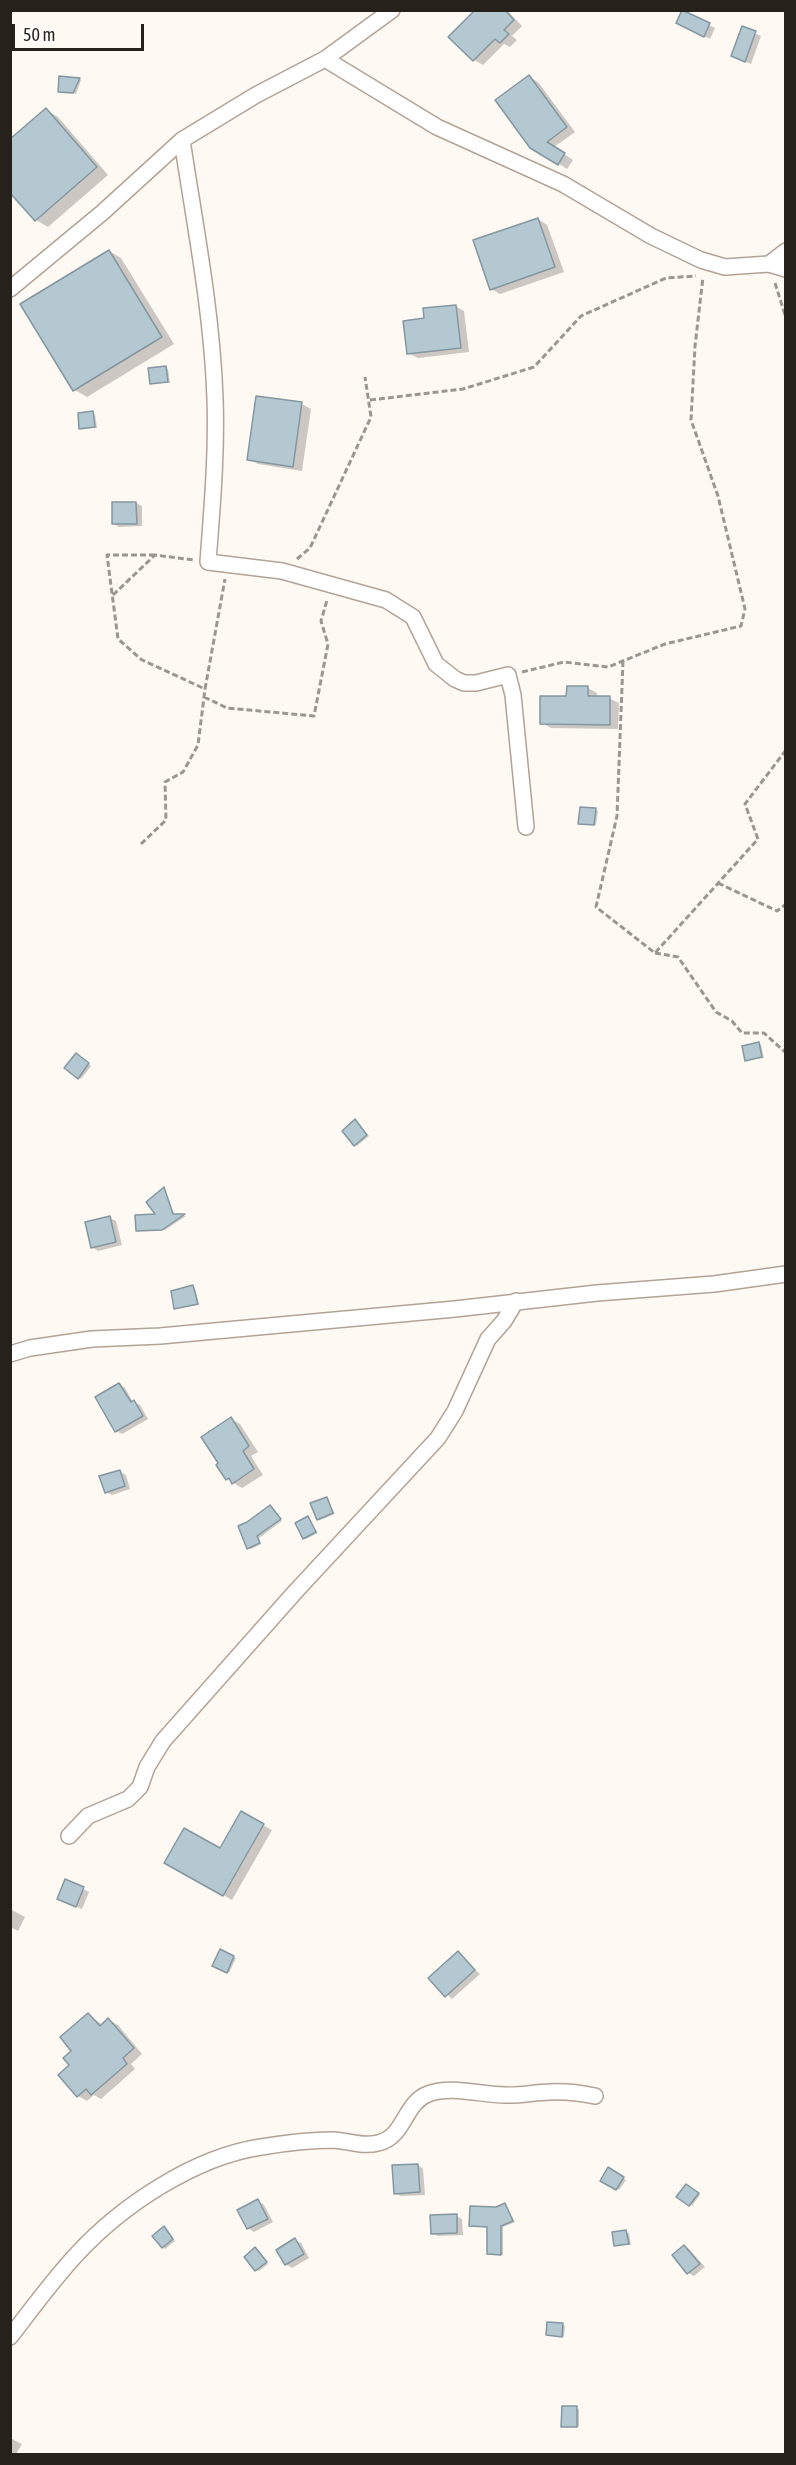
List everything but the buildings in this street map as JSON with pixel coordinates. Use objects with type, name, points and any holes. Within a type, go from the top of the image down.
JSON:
[{"type":"street","points":[[10,289],[103,212],[182,140],[256,95],[325,60],[392,10]]},
{"type":"street","points":[[325,60],[437,127],[563,184],[651,236],[701,260],[725,267],[769,264],[786,269]]},
{"type":"street","points":[[182,140],[204,280],[215,396],[216,434],[208,562],[282,571],[386,600],[413,617],[436,664],[454,679],[464,683],[476,683],[508,675],[513,695],[526,827]]},
{"type":"street","points":[[769,264],[786,251]]},
{"type":"street","points":[[10,1354],[30,1348],[92,1339],[160,1336],[455,1309],[516,1301],[714,1284],[786,1274]]},
{"type":"street","points":[[69,1836],[88,1816],[128,1799],[140,1787],[147,1767],[163,1741],[289,1599],[438,1438],[455,1411],[488,1339],[504,1321],[516,1301]]},
{"type":"street","points":[[10,2337],[76,2254],[163,2183],[214,2158],[257,2147],[295,2142],[335,2140],[360,2145],[379,2143],[398,2132],[415,2102],[428,2094],[447,2091],[520,2096],[572,2091],[595,2096]]},
{"type":"path","points":[[769,264],[786,318]]},
{"type":"path","points":[[370,400],[463,389],[534,367],[581,316],[666,278],[704,275],[695,346],[691,420],[718,496],[746,609],[741,626],[665,644],[608,667],[564,662],[508,675]]},
{"type":"path","points":[[282,571],[310,548],[371,417],[365,377]]},
{"type":"path","points":[[182,558],[155,555],[107,555],[118,639],[142,660],[205,689]]},
{"type":"path","points":[[113,595],[155,555]]},
{"type":"path","points":[[141,844],[166,820],[165,782],[183,772],[198,746],[205,689],[228,565]]},
{"type":"path","points":[[204,697],[227,708],[314,716],[328,644],[321,621],[331,583]]},
{"type":"path","points":[[623,661],[617,816],[596,907],[655,953],[678,957],[716,1012],[732,1021],[742,1033],[764,1033],[786,1053]]},
{"type":"path","points":[[655,953],[758,839],[745,804],[786,750]]},
{"type":"path","points":[[718,883],[777,911],[786,904]]}]
